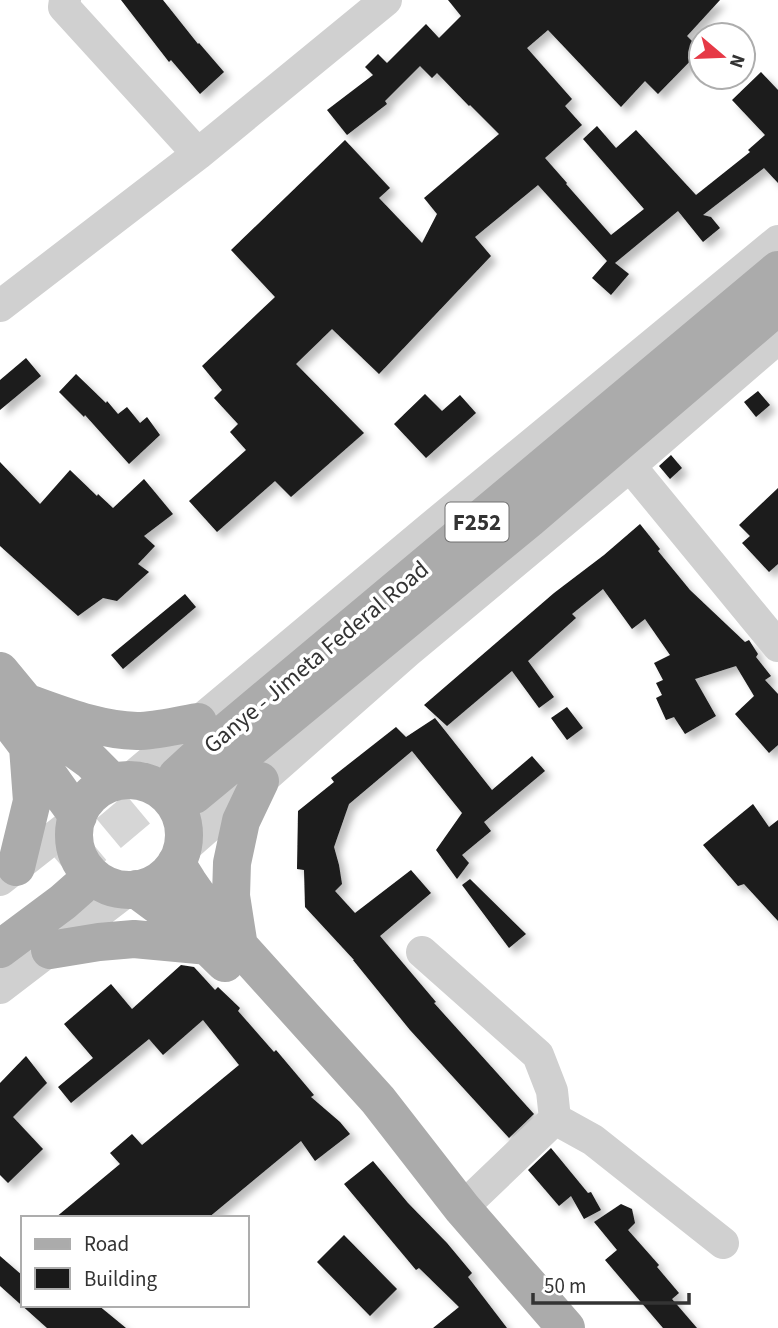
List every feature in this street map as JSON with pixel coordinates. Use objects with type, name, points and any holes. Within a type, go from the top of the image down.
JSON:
[{"type":"main road","name":"Ganye - Jimeta Federal Road","points":[[778,270],[214,742],[186,785],[530,518],[778,306]]},
{"type":"main road","points":[[0,671],[27,745],[32,801],[8,873]]},
{"type":"main road","points":[[13,706],[124,730],[141,731],[198,722]]},
{"type":"main road","points":[[13,706],[121,781]]},
{"type":"main road","points":[[27,745],[77,818]]},
{"type":"main road","points":[[121,781],[145,781],[158,787],[178,808],[183,821],[184,836],[179,857],[168,875],[156,883],[132,890],[114,888],[89,873],[81,862],[74,834],[82,806],[91,795],[103,786],[121,781]]},
{"type":"main road","points":[[224,947],[232,863],[241,821],[260,781]]},
{"type":"main road","points":[[179,857],[224,947]]},
{"type":"main road","points":[[0,922],[72,879],[63,902],[0,949]]},
{"type":"main road","points":[[132,890],[190,929],[224,947],[378,1100],[462,1208],[566,1328]]},
{"type":"main road","points":[[50,950],[134,939],[224,947]]},
{"type":"street","points":[[65,0],[64,7],[198,154]]},
{"type":"street","points":[[0,306],[198,154],[386,0]]},
{"type":"street","points":[[121,781],[198,722],[778,241]]},
{"type":"street","points":[[179,857],[260,781],[407,652],[778,338]]},
{"type":"street","points":[[630,466],[778,646]]},
{"type":"street","points":[[8,873],[77,818]]},
{"type":"street","points":[[0,988],[132,890]]},
{"type":"street","points":[[422,952],[538,1055],[552,1091],[555,1119]]},
{"type":"street","points":[[462,1208],[555,1119]]},
{"type":"street","points":[[555,1119],[593,1140],[723,1243]]},
{"type":"building","points":[[121,0],[163,0],[224,72],[200,94],[171,60],[169,62]]},
{"type":"building","points":[[448,0],[720,0],[701,21],[687,21],[687,64],[658,94],[645,81],[621,107],[548,30],[527,48],[572,99],[565,106],[582,125],[545,158],[611,235],[644,209],[583,139],[597,126],[616,148],[636,130],[696,195],[750,152],[748,150],[765,135],[732,100],[741,91],[757,91],[757,76],[761,72],[778,90],[778,183],[764,168],[703,215],[711,217],[720,228],[703,242],[678,211],[615,263],[629,274],[611,295],[592,278],[607,261],[538,185],[475,237],[491,256],[379,374],[332,329],[296,364],[364,433],[291,497],[275,481],[217,532],[189,501],[246,450],[230,432],[238,424],[214,398],[222,390],[202,366],[275,297],[231,250],[345,140],[390,188],[379,198],[422,243],[437,214],[424,198],[499,134],[437,73],[432,78],[420,66],[385,101],[387,104],[347,135],[327,110],[373,75],[365,67],[378,54],[387,63],[426,24],[439,38],[461,16]]},
{"type":"building","points":[[26,358],[41,376],[0,410],[0,380]]},
{"type":"building","points":[[76,374],[118,414],[127,407],[140,423],[147,417],[160,435],[129,464],[85,415],[84,417],[59,392]]},
{"type":"building","points":[[758,391],[770,405],[756,417],[744,402]]},
{"type":"building","points":[[425,394],[442,411],[460,395],[476,413],[426,458],[394,424]]},
{"type":"building","points":[[671,455],[682,468],[670,479],[659,466]]},
{"type":"building","points":[[0,462],[40,504],[70,470],[113,508],[144,479],[173,514],[144,536],[155,546],[138,564],[149,572],[117,601],[103,598],[78,616],[0,546]]},
{"type":"building","points":[[778,488],[778,564],[769,572],[742,543],[750,536],[739,525]]},
{"type":"building","points":[[640,524],[690,590],[745,642],[749,640],[758,654],[756,657],[771,676],[765,680],[778,694],[778,745],[769,753],[735,714],[754,696],[736,666],[695,679],[716,716],[685,734],[674,717],[666,720],[656,698],[662,695],[656,683],[663,680],[654,663],[670,655],[645,619],[632,629],[603,589],[572,614],[576,618],[528,661],[554,697],[539,708],[512,671],[447,726],[424,705],[554,593]]},
{"type":"building","points":[[185,594],[196,607],[123,669],[111,655]]},
{"type":"building","points":[[567,707],[583,728],[567,740],[551,718]]},
{"type":"building","points":[[435,718],[492,790],[532,756],[545,771],[484,822],[491,831],[462,855],[469,863],[457,879],[436,850],[462,813],[412,751],[349,804],[334,847],[342,884],[335,891],[355,913],[411,870],[431,893],[380,936],[436,1002],[434,1003],[534,1114],[509,1138],[410,1030],[354,960],[305,907],[304,870],[297,869],[298,811],[334,782],[331,778],[396,727],[406,737]]},
{"type":"building","points":[[753,804],[769,827],[778,820],[778,921],[744,884],[738,886],[703,845]]},
{"type":"building","points":[[470,879],[526,934],[509,948],[462,885]]},
{"type":"building","points":[[181,965],[194,967],[215,990],[218,987],[240,1008],[238,1011],[314,1095],[311,1097],[350,1134],[315,1161],[301,1141],[210,1216],[57,1216],[120,1164],[110,1153],[132,1134],[142,1145],[239,1065],[203,1020],[163,1055],[149,1039],[71,1103],[58,1087],[93,1058],[64,1024],[111,984],[132,1009]]},
{"type":"building","points":[[26,1056],[47,1083],[13,1117],[43,1149],[8,1183],[0,1175],[0,1083]]},
{"type":"building","points":[[551,1148],[588,1193],[591,1192],[601,1210],[584,1219],[571,1196],[559,1206],[528,1170]]},
{"type":"building","points":[[373,1161],[472,1273],[468,1277],[507,1328],[433,1328],[459,1307],[419,1268],[416,1270],[344,1184]]},
{"type":"building","points":[[621,1204],[632,1209],[635,1223],[628,1230],[679,1293],[672,1299],[697,1328],[663,1328],[605,1260],[617,1250],[594,1222]]},
{"type":"building","points":[[344,1235],[397,1289],[370,1316],[317,1262]]},
{"type":"building","points":[[0,1256],[21,1274],[21,1305],[0,1286]]},
{"type":"building","points":[[24,1307],[100,1307],[126,1328],[47,1328]]},
{"type":"tunnel","points":[[65,870],[177,776]]}]
